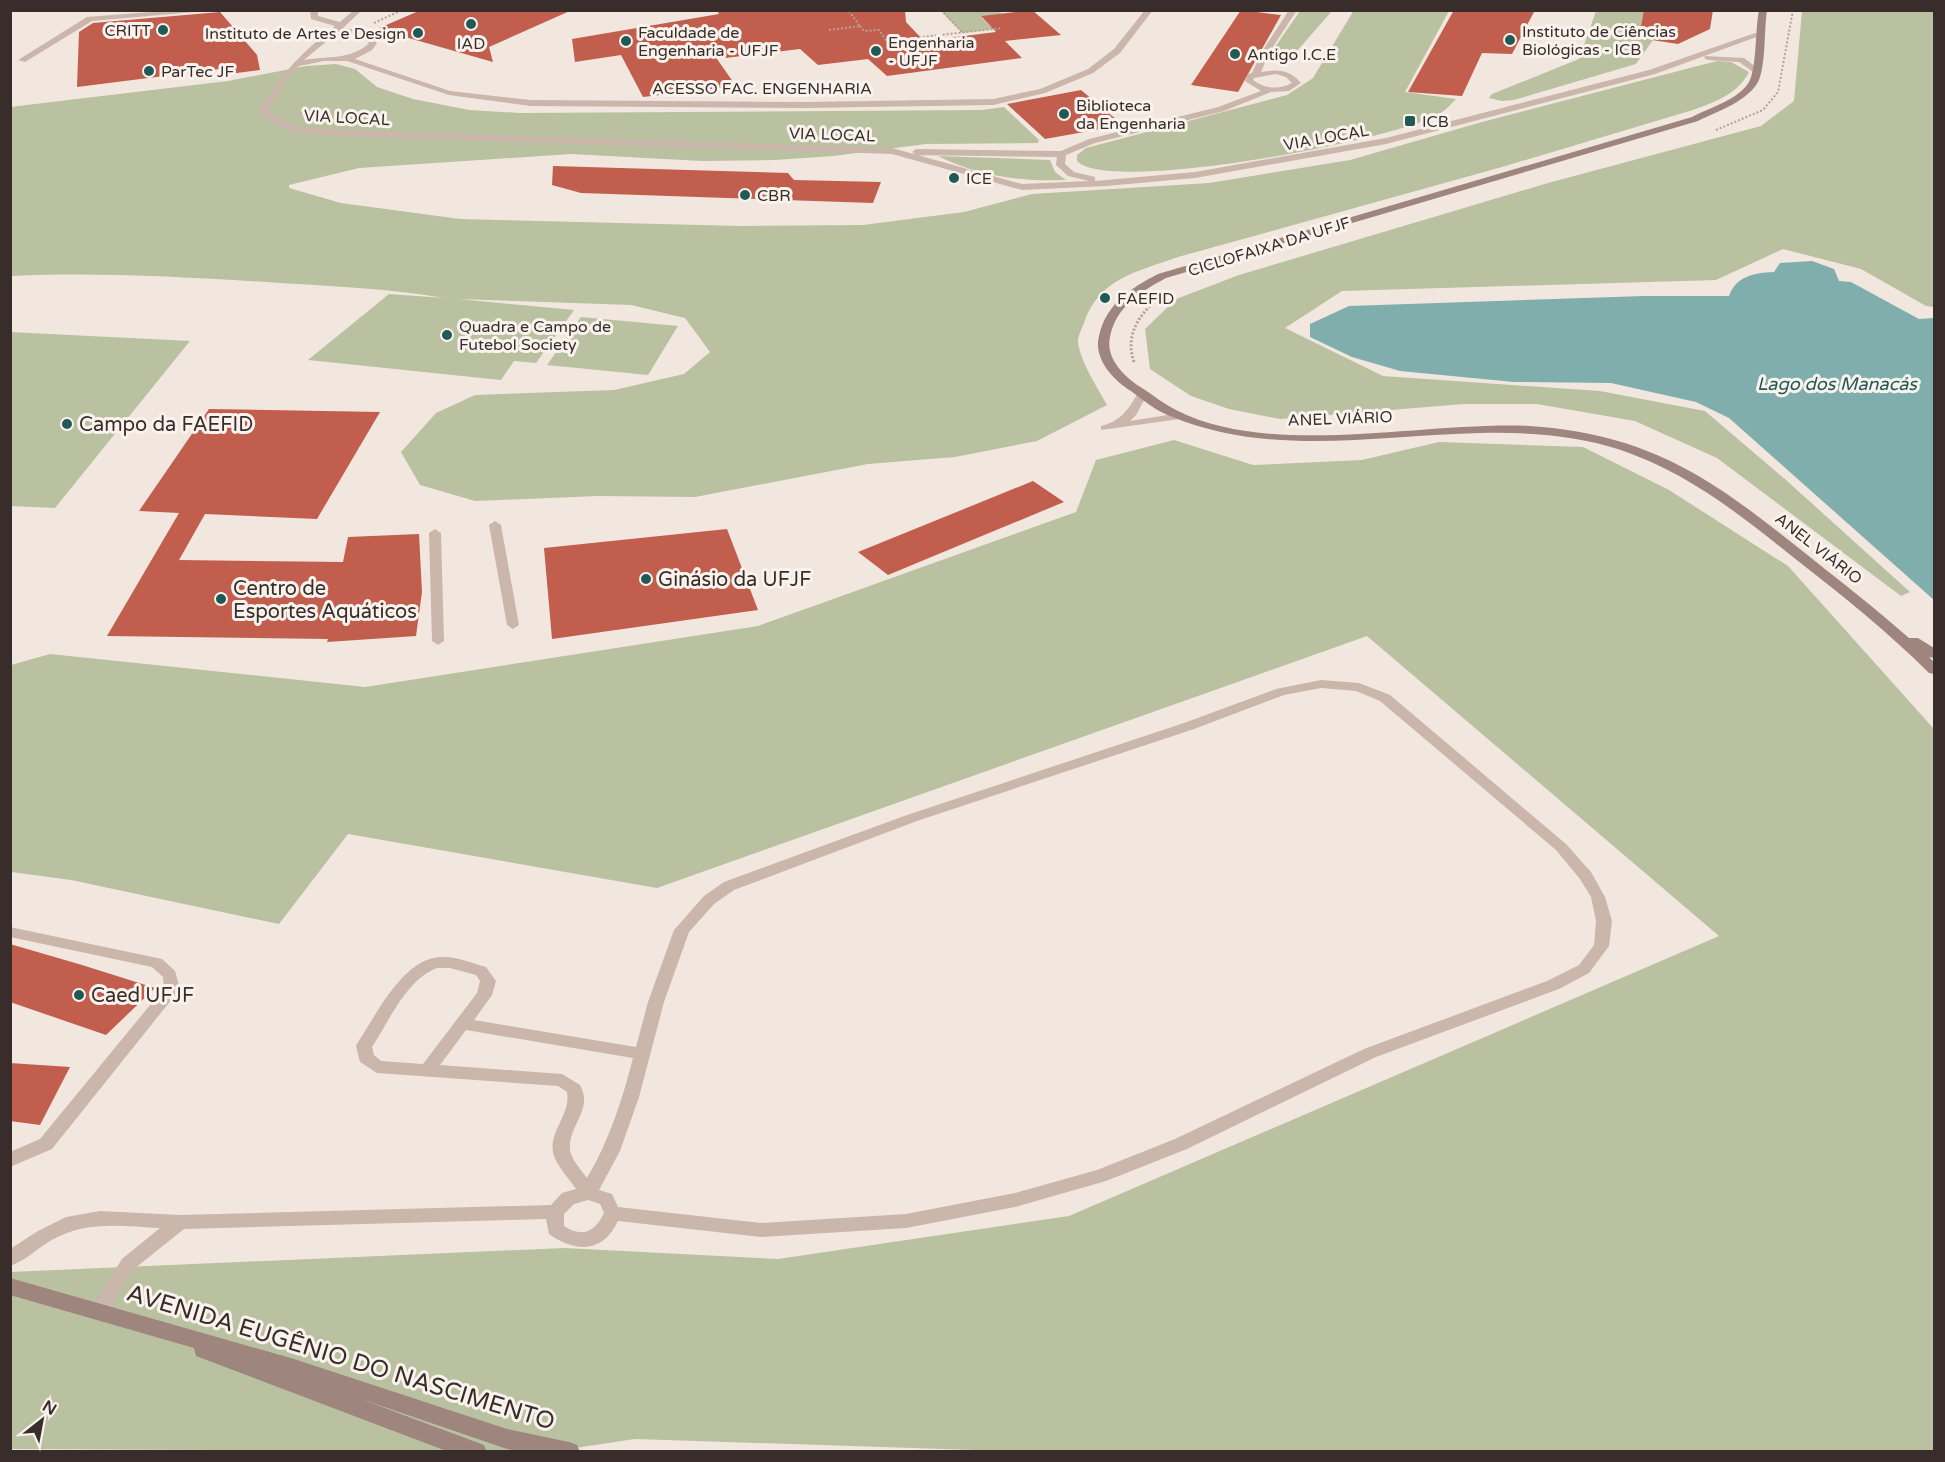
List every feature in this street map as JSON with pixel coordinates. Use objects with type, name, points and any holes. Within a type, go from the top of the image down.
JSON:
[{"type":"main road","name":"ANEL VIÁRIO","points":[[1763,10],[1758,35],[1755,79],[1744,92],[1684,123],[1162,276],[1129,294],[1117,306],[1109,318],[1102,342],[1110,364],[1142,395],[1180,416],[1252,435],[1312,440],[1477,429],[1530,430],[1577,435],[1636,452],[1719,492],[1895,630],[1935,670]]},
{"type":"main road","points":[[1895,630],[1935,654]]},
{"type":"main road","name":"AVENIDA EUGÊNIO DO NASCIMENTO","points":[[10,1286],[294,1368],[507,1439],[569,1452]]},
{"type":"main road","name":"AVENIDA EUGÊNIO DO NASCIMENTO","points":[[99,1310],[476,1452]]},
{"type":"lane","points":[[22,60],[90,19],[214,10]]},
{"type":"lane","points":[[314,10],[314,17],[319,21],[362,33],[373,43],[369,48],[348,59]]},
{"type":"lane","points":[[297,64],[359,10]]},
{"type":"lane","name":"ACESSO FAC. ENGENHARIA","points":[[297,64],[338,58],[348,59],[449,93],[485,100],[531,103],[805,105],[993,102],[1078,78],[1100,66],[1119,50],[1150,10]]},
{"type":"lane","points":[[1256,74],[1265,53],[1293,10]]},
{"type":"lane","points":[[1683,61],[1758,35]]},
{"type":"lane","points":[[326,37],[338,58]]},
{"type":"lane","points":[[1683,61],[1729,57],[1749,63],[1756,70]]},
{"type":"lane","name":"VIA LOCAL","points":[[297,64],[270,95],[263,112],[275,122],[298,130],[892,151],[985,179],[1023,187],[1195,175],[1347,150],[1683,61]]},
{"type":"lane","points":[[892,151],[1062,154],[1092,141],[1221,109],[1270,90],[1291,88],[1297,80],[1289,75],[1276,72],[1251,76],[1249,81],[1256,87],[1270,90]]},
{"type":"lane","points":[[1454,122],[1462,108]]},
{"type":"lane","points":[[1062,154],[1060,165],[1064,170],[1106,183]]},
{"type":"lane","points":[[1142,395],[1131,415],[1111,427],[1180,416]]},
{"type":"lane","points":[[495,525],[513,625]]},
{"type":"lane","points":[[435,533],[438,640]]},
{"type":"lane","points":[[588,1193],[612,1151],[643,1054],[656,1002],[682,930],[709,900],[729,886],[912,818],[1178,730],[1281,692],[1321,684],[1359,687],[1385,698],[1561,847],[1586,876],[1598,897],[1604,921],[1602,946],[1584,969],[1553,985],[1370,1053],[1181,1144],[1100,1176],[1015,1200],[906,1221],[761,1230],[613,1214]]},
{"type":"lane","points":[[10,932],[157,963],[170,975],[172,989],[45,1144],[10,1160]]},
{"type":"lane","points":[[428,1070],[484,995],[488,981],[481,971],[450,963],[431,963],[417,970],[364,1046],[366,1058],[377,1067],[562,1080],[574,1089],[577,1102],[562,1141],[561,1153],[588,1193]]},
{"type":"lane","points":[[463,1024],[643,1054]]},
{"type":"lane","points":[[588,1193],[606,1199],[613,1214],[607,1230],[589,1240],[568,1240],[555,1229],[555,1212],[568,1198],[588,1193]]},
{"type":"lane","points":[[10,1259],[44,1236],[72,1222],[100,1218],[180,1222],[555,1212]]},
{"type":"lane","points":[[99,1310],[128,1264],[180,1222]]},
{"type":"path","points":[[848,10],[864,31],[879,30],[890,46]]},
{"type":"path","points":[[941,10],[962,33]]},
{"type":"path","points":[[999,10],[1002,14]]},
{"type":"path","points":[[1713,131],[1763,110],[1778,92],[1793,10]]},
{"type":"path","points":[[829,30],[860,26]]},
{"type":"path","points":[[887,41],[1002,28]]},
{"type":"path","points":[[1134,363],[1131,356],[1130,338],[1137,320],[1154,303]]},
{"type":"green space","points":[[1354,10],[1449,11],[1405,92],[1456,99],[1441,113],[1412,125],[1369,137],[1254,160],[1141,172],[1100,170],[1077,161],[1077,155],[1086,148],[1287,95],[1313,78]]},
{"type":"green space","points":[[941,11],[999,11],[1002,14],[981,17],[990,26],[999,25],[1002,28],[962,33]]},
{"type":"green space","points":[[1300,11],[1332,11],[1296,52],[1284,54],[1273,50]]},
{"type":"green space","points":[[1596,11],[1644,11],[1653,40],[1636,64],[1514,100],[1502,101],[1489,98],[1492,94],[1579,59]]},
{"type":"green space","points":[[1802,11],[1934,11],[1934,307],[1926,306],[1861,269],[1783,249],[1716,280],[1342,291],[1285,328],[1383,376],[1600,391],[1705,411],[1786,480],[1910,592],[1901,596],[1717,458],[1635,421],[1537,404],[1464,404],[1280,419],[1229,409],[1191,396],[1150,369],[1145,329],[1176,299],[1239,275],[1548,183],[1761,126],[1794,101]]},
{"type":"green space","points":[[1717,61],[1731,62],[1749,72],[1732,92],[1693,110],[1502,167],[1178,257],[1121,279],[1099,296],[1091,308],[1078,339],[1085,365],[1107,405],[1037,441],[955,457],[868,464],[695,497],[598,496],[475,501],[420,485],[401,452],[436,413],[475,395],[614,390],[684,374],[710,352],[685,318],[631,305],[458,299],[574,310],[536,363],[514,361],[501,380],[308,360],[389,294],[444,298],[355,288],[202,278],[107,275],[11,276],[10,107],[228,81],[306,66],[336,64],[355,69],[377,87],[413,99],[469,110],[520,113],[982,110],[1004,107],[1039,140],[1038,143],[926,144],[833,156],[775,160],[702,161],[571,154],[359,168],[289,185],[289,188],[341,203],[460,219],[741,226],[863,225],[964,212],[1032,194],[1209,183],[1350,160],[1482,122]]},
{"type":"green space","points":[[938,156],[1050,160],[1055,172],[1066,180],[1017,179],[984,173]]},
{"type":"green space","points":[[581,317],[678,326],[648,375],[547,365]]},
{"type":"green space","name":"Campo da FAEFID","points":[[10,332],[190,341],[55,508],[11,506]]},
{"type":"green space","points":[[1174,440],[1253,465],[1362,460],[1439,442],[1583,447],[1669,490],[1788,566],[1934,729],[1934,1451],[1037,1452],[635,1439],[549,1452],[11,1449],[10,1272],[564,1248],[778,1259],[1069,1216],[1719,936],[1367,636],[657,888],[348,834],[279,924],[71,880],[11,872],[11,665],[50,654],[365,687],[758,626],[1076,512],[1096,460]]},
{"type":"water","name":"Lago dos Manacás","points":[[1812,261],[1834,269],[1839,281],[1851,282],[1919,319],[1934,318],[1934,600],[1729,418],[1696,402],[1611,383],[1514,382],[1400,371],[1352,357],[1310,337],[1310,324],[1349,306],[1643,296],[1729,296],[1741,280],[1760,273],[1774,272],[1780,263]]},
{"type":"building","points":[[421,10],[572,10],[489,47],[493,62],[377,29]]},
{"type":"building","points":[[717,10],[905,10],[906,22],[924,41],[996,32],[981,16],[1032,10],[1061,35],[1005,41],[1022,58],[887,76],[868,59],[818,65],[800,49],[717,59],[736,86],[643,97],[621,55],[575,62],[572,39],[719,14]]},
{"type":"building","name":"Antigo I.C.E","points":[[1241,10],[1281,15],[1238,92],[1191,85]]},
{"type":"building","points":[[1454,10],[1535,10],[1512,54],[1482,53],[1462,96],[1408,92]]},
{"type":"building","points":[[1644,10],[1713,10],[1710,29],[1678,44],[1639,38]]},
{"type":"building","points":[[220,12],[257,55],[260,70],[221,75],[220,69],[77,87],[79,32],[93,23]]},
{"type":"building","name":"Biblioteca da Engenharia","points":[[1081,90],[1123,125],[1045,139],[1007,104]]},
{"type":"building","points":[[553,166],[788,173],[794,180],[881,182],[873,203],[581,193],[552,185]]},
{"type":"building","points":[[209,409],[380,412],[317,519],[205,514],[179,560],[343,562],[348,537],[419,534],[422,592],[416,636],[327,642],[328,639],[107,636],[179,513],[139,511]]},
{"type":"building","points":[[1033,481],[1064,502],[888,575],[858,552]]},
{"type":"building","name":"Ginásio da UFJF","points":[[727,529],[758,610],[552,639],[544,548]]},
{"type":"building","name":"Caed UFJF","points":[[10,944],[155,988],[106,1035],[10,1002]]},
{"type":"building","points":[[10,1063],[70,1067],[40,1125],[10,1121]]},
{"type":"place","name":"IAD","points":[[471,24]]},
{"type":"place","name":"CRITT","points":[[163,30]]},
{"type":"place","name":"Instituto de Artes e Design","points":[[418,33]]},
{"type":"place","name":"Instituto de Ciências Biológicas - ICB","points":[[1510,40]]},
{"type":"place","name":"Faculdade de Engenharia - UFJF","points":[[626,41]]},
{"type":"place","name":"Engenharia - UFJF","points":[[876,51]]},
{"type":"place","name":"Antigo I.C.E","points":[[1235,54]]},
{"type":"place","name":"ParTec JF","points":[[149,71]]},
{"type":"place","name":"Biblioteca da Engenharia","points":[[1064,114]]},
{"type":"place","name":"ICB","points":[[1410,121]]},
{"type":"place","name":"ICE","points":[[954,178]]},
{"type":"place","name":"CBR","points":[[745,195]]},
{"type":"place","name":"FAEFID","points":[[1105,298]]},
{"type":"place","name":"Quadra e Campo de Futebol Society","points":[[447,335]]},
{"type":"place","name":"Campo da FAEFID","points":[[67,424]]},
{"type":"place","name":"Ginásio da UFJF","points":[[646,579]]},
{"type":"place","name":"Centro de Esportes Aquáticos","points":[[221,599]]},
{"type":"place","name":"Caed UFJF","points":[[79,995]]}]
